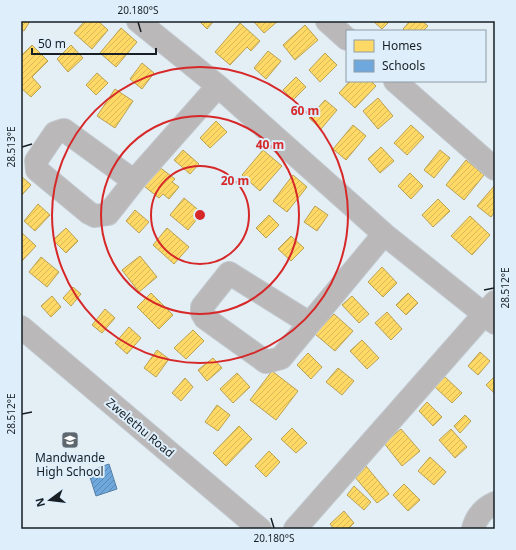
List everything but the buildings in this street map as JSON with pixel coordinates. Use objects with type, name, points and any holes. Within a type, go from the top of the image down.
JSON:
[{"type":"street","points":[[138,21],[218,86],[384,234],[492,313],[295,529]]},
{"type":"street","points":[[327,21],[346,38]]},
{"type":"street","points":[[396,82],[495,169]]},
{"type":"street","points":[[134,181],[218,86]]},
{"type":"street","points":[[309,323],[229,273],[202,307],[202,313],[205,318],[266,362],[281,358],[384,234]]},
{"type":"street","name":"Zwelethu Road","points":[[23,333],[260,529]]},
{"type":"street","points":[[473,529],[474,523],[485,508],[495,503]]},
{"type":"place","name":"Mandwande High School","points":[[70,440]]}]
